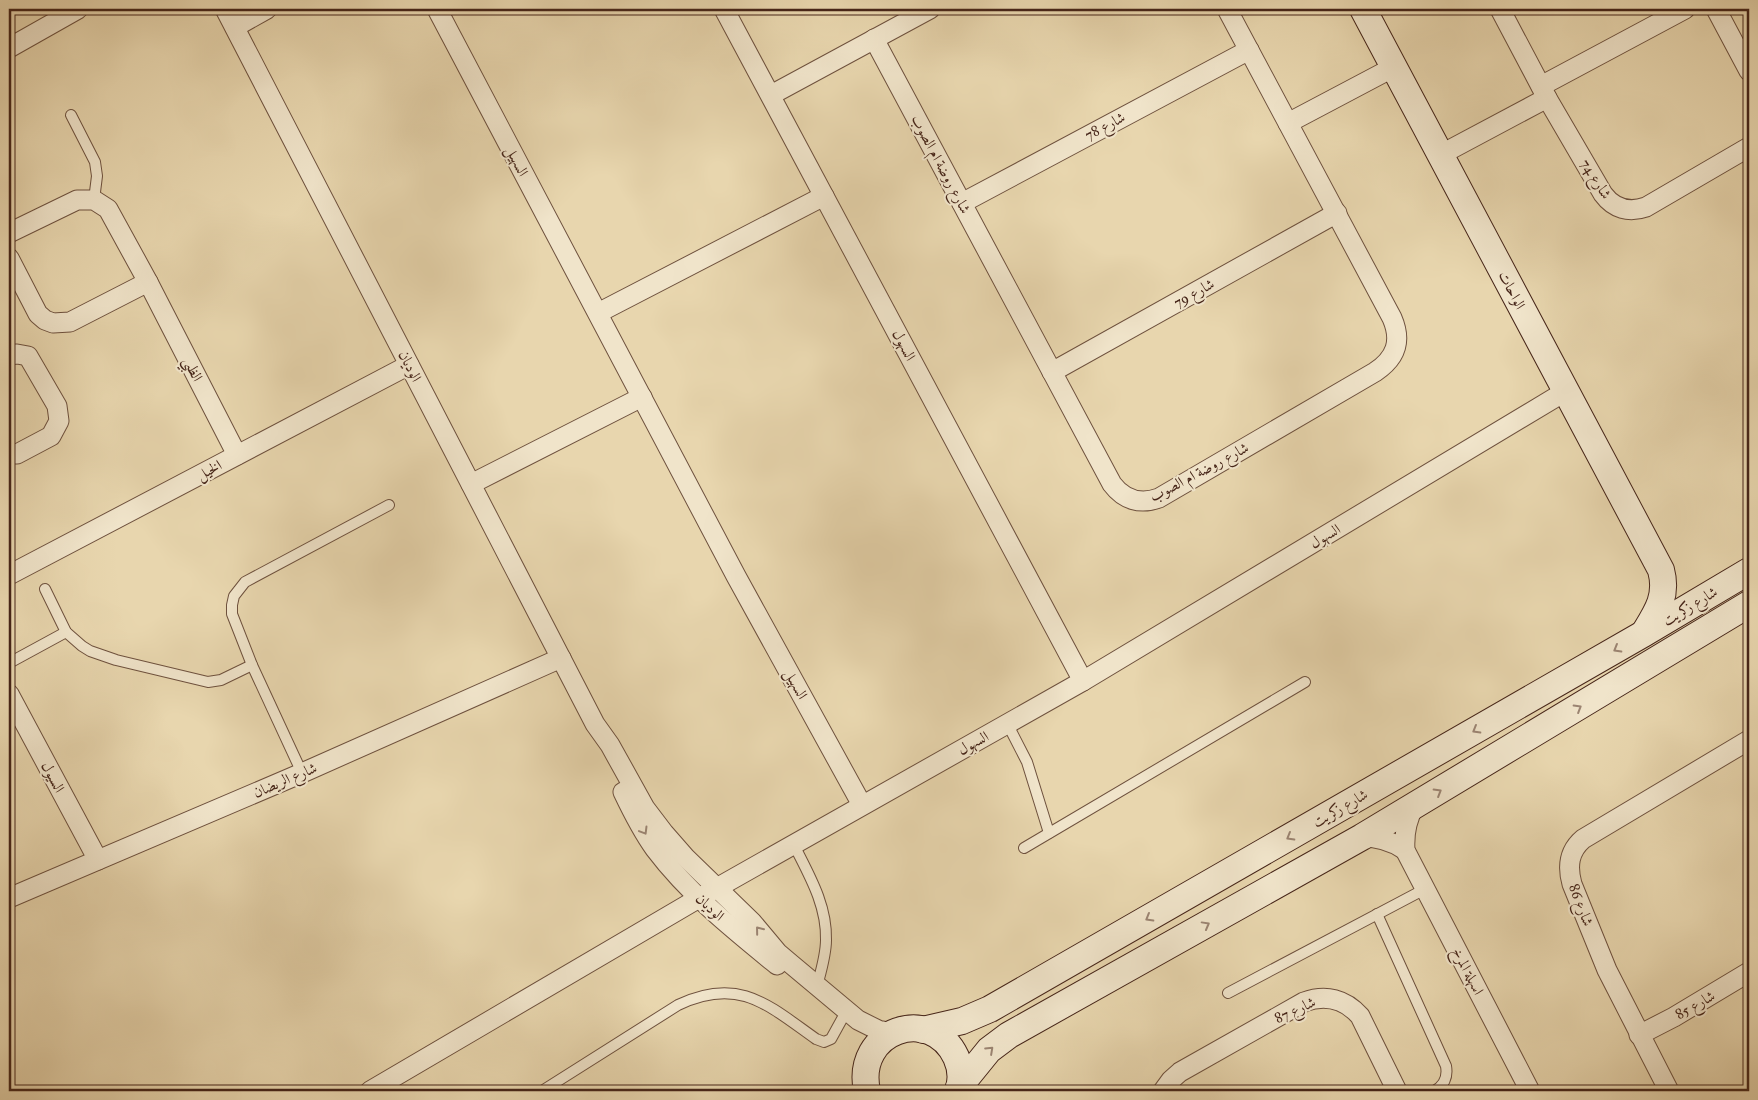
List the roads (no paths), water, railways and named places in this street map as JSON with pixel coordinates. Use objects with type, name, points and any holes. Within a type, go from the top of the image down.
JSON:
[{"type":"street","points":[[9,48],[78,9]]},
{"type":"street","name":"الوديان","points":[[225,9],[595,724],[606,757],[645,834],[674,872],[699,898],[760,952],[842,1019],[862,1039],[868,1048],[867,1072]]},
{"type":"street","points":[[235,27],[267,9]]},
{"type":"street","name":"السهيل","points":[[437,9],[736,576],[862,805]]},
{"type":"street","name":"السهول","points":[[724,9],[1084,681]]},
{"type":"street","points":[[771,95],[930,9]]},
{"type":"street","name":"شارع روضة ام الصوب","points":[[874,39],[1117,491],[1132,500],[1141,502],[1159,498],[1375,372],[1391,358],[1397,338],[1396,327],[1227,9]]},
{"type":"street","name":"الواحات","points":[[1363,9],[1661,570],[1664,587],[1661,603],[1643,634]]},
{"type":"street","name":"شارع 74","points":[[1500,9],[1544,92],[1603,194],[1608,201],[1622,209],[1638,210],[1646,207],[1749,147]]},
{"type":"street","points":[[1440,155],[1685,9]]},
{"type":"street","points":[[1716,9],[1749,71]]},
{"type":"street","name":"شارع 78","points":[[962,203],[1249,50]]},
{"type":"street","points":[[1288,123],[1394,67]]},
{"type":"street","points":[[598,313],[824,196]]},
{"type":"street","points":[[9,233],[77,200],[94,200]]},
{"type":"street","name":"الظبي","points":[[94,200],[108,209],[148,282],[237,455]]},
{"type":"street","name":"شارع 79","points":[[1052,372],[1337,213]]},
{"type":"street","points":[[9,258],[38,314],[45,320],[53,323],[70,322],[148,282]]},
{"type":"street","points":[[9,355],[28,356],[57,406],[59,421],[52,436],[17,454],[9,454]]},
{"type":"street","name":"الخيل","points":[[9,575],[409,365]]},
{"type":"street","name":"السهول","points":[[862,805],[1084,681],[1566,391]]},
{"type":"street","points":[[471,484],[642,397]]},
{"type":"street","name":"الواحات","points":[[1661,570],[1675,581],[1691,587],[1723,586]]},
{"type":"street","name":"شارع زكريت","points":[[892,1033],[913,1029],[923,1030],[962,1021],[990,1009],[1643,634],[1749,571]]},
{"type":"street","name":"شارع زكريت","points":[[958,1089],[989,1050],[1009,1035],[1414,807],[1749,604]]},
{"type":"street","name":"شارع الريضان","points":[[9,898],[302,773],[561,658]]},
{"type":"street","name":"السيول","points":[[9,694],[98,860]]},
{"type":"street","name":"الوديان","points":[[595,724],[610,744],[645,808],[685,857],[752,922],[778,953],[858,1020],[878,1030],[892,1033]]},
{"type":"street","name":"شارع 86","points":[[1669,1091],[1607,970],[1572,884],[1570,872],[1571,853],[1583,839],[1749,740]]},
{"type":"street","points":[[370,1091],[699,898],[862,805]]},
{"type":"street","name":"اسهلة المرخ","points":[[1414,807],[1406,823],[1405,850],[1530,1091]]},
{"type":"street","points":[[1362,837],[1389,841],[1405,850]]},
{"type":"street","name":"شارع 85","points":[[1639,1035],[1674,1017],[1749,972]]},
{"type":"street","name":"شارع 87","points":[[1163,1091],[1180,1072],[1304,1002],[1321,997],[1347,1004],[1360,1016],[1397,1091]]},
{"type":"street","points":[[923,1030],[935,1034],[945,1041],[953,1051],[960,1075],[958,1089]]},
{"type":"street","points":[[846,1091],[867,1072],[875,1046],[892,1033]]},
{"type":"lane","points":[[71,115],[95,162],[97,176],[94,200]]},
{"type":"lane","points":[[302,773],[252,665],[232,614],[232,605],[238,588],[245,582],[389,505]]},
{"type":"lane","points":[[45,589],[66,632],[82,646],[107,658],[208,682],[221,680],[252,665]]},
{"type":"lane","points":[[9,663],[66,632]]},
{"type":"lane","points":[[1024,848],[1305,682]]},
{"type":"lane","points":[[1008,724],[1027,762],[1049,833]]},
{"type":"lane","points":[[794,844],[816,889],[824,914],[826,941],[817,986]]},
{"type":"lane","points":[[1228,993],[1425,888]]},
{"type":"lane","points":[[1377,914],[1445,1061],[1446,1076],[1442,1085],[1434,1091]]},
{"type":"lane","points":[[542,1091],[678,1005],[692,998],[707,994],[723,993],[754,998],[768,1005],[816,1039],[824,1042],[831,1039],[842,1019]]}]
